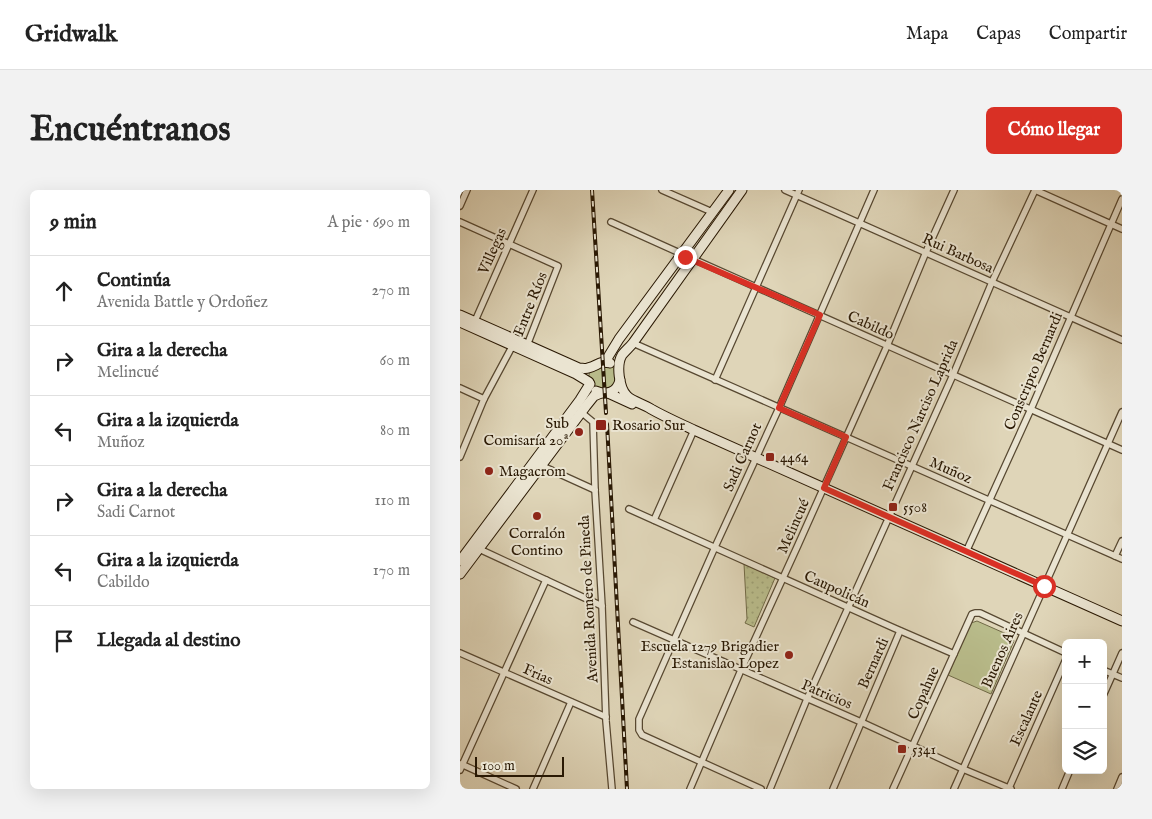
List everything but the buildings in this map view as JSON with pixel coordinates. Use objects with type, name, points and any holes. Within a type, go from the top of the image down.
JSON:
[{"type":"main road","points":[[605,362],[616,344],[729,190]]},
{"type":"main road","points":[[658,414],[628,397],[622,390],[619,363],[622,355],[633,343],[742,190]]},
{"type":"main road","points":[[460,315],[475,321],[514,343]]},
{"type":"main road","points":[[460,322],[579,368],[587,369],[598,363],[605,362],[612,364],[616,367],[620,376],[616,388],[594,396],[537,464],[474,547],[460,561]]},
{"type":"main road","points":[[526,348],[582,377],[594,390],[658,414],[1122,621]]},
{"type":"main road","points":[[537,464],[580,400],[589,383],[588,376],[590,370],[594,366]]},
{"type":"main road","points":[[460,574],[474,547]]},
{"type":"street","points":[[460,206],[467,190]]},
{"type":"street","name":"Villegas","points":[[475,321],[533,190]]},
{"type":"street","points":[[662,190],[712,212]]},
{"type":"street","name":"Rui Barbosa","points":[[784,190],[798,193],[859,223],[1122,340]]},
{"type":"street","name":"Sadi Carnot","points":[[702,762],[642,735],[639,730],[642,712],[779,408],[874,190]]},
{"type":"street","name":"Melincué","points":[[690,789],[741,670],[887,346],[954,190]]},
{"type":"street","points":[[1035,190],[1122,229]]},
{"type":"street","name":"Francisco Narciso Laprida","points":[[770,789],[807,698],[953,375],[992,282],[1035,190]]},
{"type":"street","points":[[715,380],[798,193]]},
{"type":"street","name":"Conscripto Bernardi","points":[[966,552],[1031,409],[1122,199]]},
{"type":"street","points":[[460,222],[509,245]]},
{"type":"street","name":"Cabildo","points":[[611,222],[692,260],[1122,450]]},
{"type":"street","name":"Entre Ríos","points":[[509,245],[558,266],[526,348]]},
{"type":"street","name":"Entre Ríos","points":[[460,457],[484,399],[514,343]]},
{"type":"street","name":"Muñoz","points":[[633,343],[1122,559]]},
{"type":"street","points":[[460,388],[484,399]]},
{"type":"street","name":"Avenida Romero de Pineda","points":[[581,412],[593,422],[594,490],[602,606],[606,717],[612,789]]},
{"type":"street","name":"Buenos Aires","points":[[954,789],[1122,412]]},
{"type":"street","points":[[654,520],[694,430]]},
{"type":"street","points":[[537,464],[594,490]]},
{"type":"street","name":"Caupolicán","points":[[629,509],[954,654]]},
{"type":"street","points":[[1115,556],[1122,542]]},
{"type":"street","points":[[474,547],[602,606]]},
{"type":"street","points":[[516,789],[461,767],[546,580]]},
{"type":"street","name":"Copahue","points":[[892,789],[972,614],[980,613],[1023,634]]},
{"type":"street","name":"Patricios","points":[[633,622],[1010,789]]},
{"type":"street","name":"Bernardi","points":[[833,789],[900,631]]},
{"type":"street","points":[[1023,634],[1062,652]]},
{"type":"street","name":"Frias","points":[[460,653],[606,717]]},
{"type":"street","points":[[1107,687],[1122,653]]},
{"type":"street","name":"Escalante","points":[[1010,789],[1062,668]]},
{"type":"street","points":[[1107,672],[1122,678]]},
{"type":"street","points":[[533,789],[571,702]]},
{"type":"street","points":[[702,762],[761,789]]},
{"type":"street","points":[[1062,789],[1068,774]]},
{"type":"street","points":[[1117,789],[1122,777]]},
{"type":"green space","points":[[612,364],[616,367],[616,389],[594,390],[589,381],[590,370]]},
{"type":"green space","points":[[744,564],[775,578],[754,627],[745,623],[747,619]]},
{"type":"green space","points":[[977,621],[1011,636],[1014,641],[991,694],[948,675],[971,623]]},
{"type":"railway","points":[[592,190],[606,413]]},
{"type":"railway","points":[[607,424],[627,789]]},
{"type":"place","name":"Rosario Sur","points":[[601,425]]},
{"type":"place","name":"Sub Comisaría 20ª","points":[[579,432]]},
{"type":"place","name":"4464","points":[[770,457]]},
{"type":"place","name":"Magacrom","points":[[489,471]]},
{"type":"place","name":"5508","points":[[893,507]]},
{"type":"place","name":"Corralón Contino","points":[[537,516]]},
{"type":"place","name":"Escuela 1279 Brigadier Estanislao Lopez","points":[[789,655]]},
{"type":"place","name":"5341","points":[[902,749]]},
{"type":"route","points":[[685,257],[820,315],[779,408],[846,437],[824,488],[1044,586]]}]
